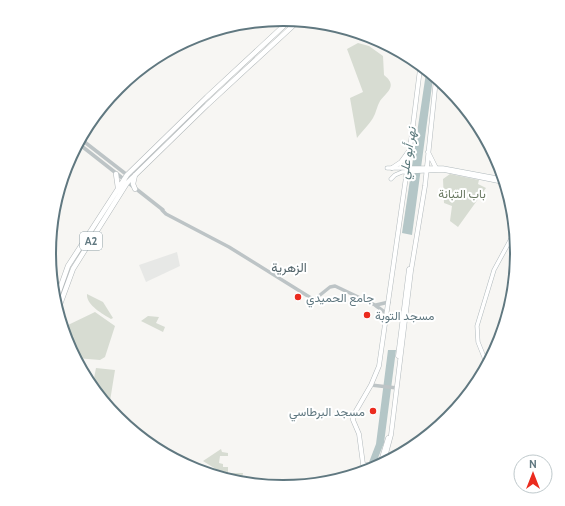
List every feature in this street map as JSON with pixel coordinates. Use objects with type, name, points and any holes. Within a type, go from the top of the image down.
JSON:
[{"type":"highway","name":"A2","points":[[61,302],[73,269],[129,177],[207,97],[284,26]]},
{"type":"highway","name":"A2","points":[[129,177],[136,174],[293,26]]},
{"type":"highway","points":[[116,174],[118,188]]},
{"type":"highway","points":[[134,189],[133,184],[136,174]]},
{"type":"highway","name":"A2","points":[[59,292],[68,266],[118,188],[126,181]]},
{"type":"main road","points":[[366,464],[359,434],[353,420],[353,414],[371,385],[379,366],[409,170],[410,149],[420,72]]},
{"type":"main road","points":[[382,458],[387,439],[428,149],[435,85]]},
{"type":"main road","points":[[390,168],[401,162],[410,149]]},
{"type":"main road","points":[[428,149],[436,168]]},
{"type":"main road","points":[[390,168],[450,171],[495,179]]},
{"type":"main road","points":[[424,170],[450,168],[495,179]]},
{"type":"main road","points":[[391,179],[397,174],[409,170]]},
{"type":"main road","points":[[484,357],[478,342],[477,326],[494,270],[509,242]]},
{"type":"main road","points":[[386,456],[390,440],[394,388]]},
{"type":"main road","points":[[347,414],[353,414]]},
{"type":"street","points":[[85,142],[129,177]]},
{"type":"street","points":[[82,147],[162,210],[239,253],[313,298],[333,286],[375,305],[387,314]]},
{"type":"street","points":[[375,305],[389,302]]},
{"type":"street","points":[[371,385],[394,388]]},
{"type":"shaded area","points":[[425,77],[432,82],[412,235],[402,233]]},
{"type":"shaded area","points":[[177,252],[180,266],[146,282],[139,265]]},
{"type":"shaded area","points":[[388,350],[396,350],[384,443],[377,459],[369,463],[376,444]]},
{"type":"green space","points":[[358,43],[369,46],[383,56],[384,75],[390,82],[391,86],[380,101],[371,121],[357,138],[350,98],[363,92],[347,49]]},
{"type":"green space","name":"باب التبانة","points":[[450,174],[479,180],[478,184],[486,188],[458,227],[450,221],[452,206],[444,203],[443,179]]},
{"type":"green space","points":[[87,294],[103,302],[113,318],[111,319],[96,309],[89,302]]},
{"type":"green space","points":[[95,312],[115,326],[105,357],[100,360],[82,358],[68,325]]},
{"type":"green space","points":[[148,316],[159,317],[156,323],[165,327],[163,332],[141,321]]},
{"type":"green space","points":[[96,368],[115,370],[110,401],[102,391],[94,379]]},
{"type":"green space","points":[[221,449],[222,452],[228,453],[228,456],[220,456],[219,463],[223,464],[223,467],[228,467],[228,473],[243,473],[242,477],[238,476],[218,470],[203,461]]},
{"type":"place","name":"جامع الحميدي","points":[[298,297]]},
{"type":"place","name":"مسجد التوبة","points":[[367,315]]},
{"type":"place","name":"مسجد البرطاسي","points":[[373,411]]},
{"type":"district","name":"الزهرية","points":[[289,267]]},
{"type":"water label","name":"نهر أبو علي","points":[[407,153]]}]
